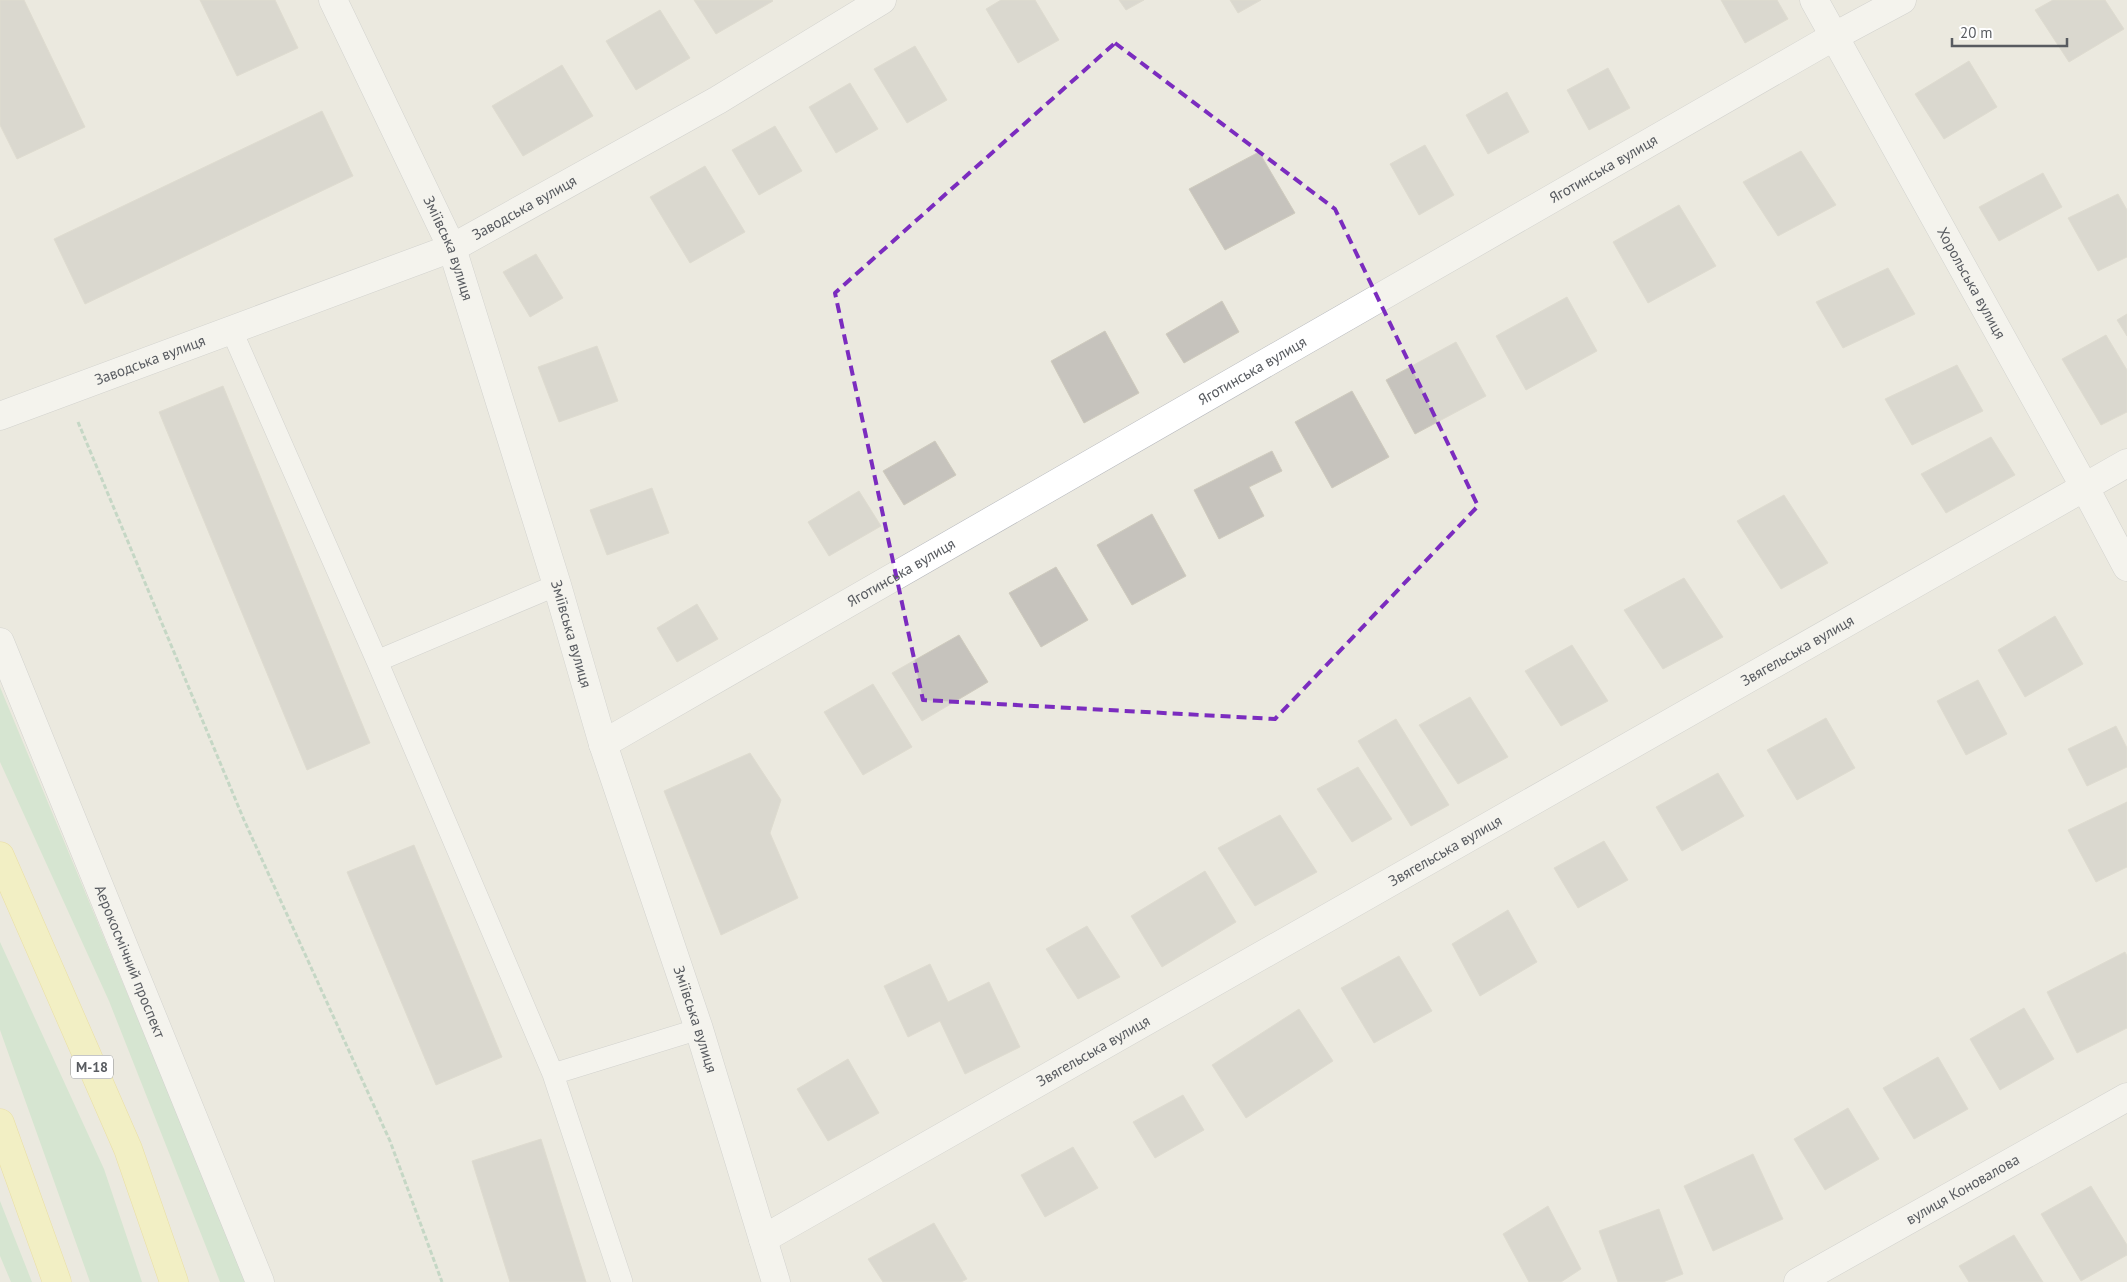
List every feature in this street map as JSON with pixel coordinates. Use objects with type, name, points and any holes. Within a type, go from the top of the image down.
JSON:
[{"type":"main road","name":"М-18","points":[[0,856],[128,1149],[174,1282]]},
{"type":"main road","points":[[0,1123],[57,1282]]},
{"type":"street","name":"Зміївська вулиця","points":[[333,0],[452,248],[557,585],[604,744],[699,1029],[776,1282]]},
{"type":"street","name":"Заводська вулиця","points":[[0,416],[452,248],[718,100],[882,0]]},
{"type":"street","name":"Хорольська вулиця","points":[[1814,0],[2084,486],[2127,567]]},
{"type":"street","name":"Яготинська вулиця","points":[[604,744],[1833,36],[1902,0]]},
{"type":"street","name":"Звягельська вулиця","points":[[763,1239],[2127,463]]},
{"type":"street","name":"Аерокосмічний проспект","points":[[0,642],[260,1282]]},
{"type":"street","name":"вулиця Коновалова","points":[[1798,1282],[2127,1097]]},
{"type":"lane","points":[[231,329],[377,661],[553,1074],[622,1282]]},
{"type":"lane","points":[[377,661],[557,585]]},
{"type":"lane","points":[[553,1074],[699,1029]]},
{"type":"path","points":[[66,392],[244,820],[390,1141],[442,1282]]},
{"type":"highlighted area","points":[[1115,43],[1335,209],[1478,506],[1275,719],[923,700],[835,293]]},
{"type":"green space","points":[[0,687],[247,1282],[220,1282],[109,1001],[0,762]]},
{"type":"green space","points":[[0,942],[104,1169],[142,1282],[90,1282],[0,1030]]},
{"type":"green space","points":[[0,1201],[32,1282],[11,1282],[0,1256]]},
{"type":"building","points":[[0,0],[24,0],[85,127],[17,159],[0,125]]},
{"type":"building","points":[[200,0],[275,0],[298,48],[237,76]]},
{"type":"building","points":[[694,0],[772,0],[773,1],[716,34]]},
{"type":"building","points":[[1001,0],[1035,0],[1059,40],[1018,63],[986,9]]},
{"type":"building","points":[[1119,0],[1144,0],[1126,10]]},
{"type":"building","points":[[1230,0],[1261,0],[1238,13]]},
{"type":"building","points":[[1721,0],[1777,0],[1788,19],[1745,43]]},
{"type":"building","points":[[2053,0],[2105,0],[2124,29],[2069,62],[2035,10]]},
{"type":"building","points":[[660,10],[690,58],[636,90],[606,41]]},
{"type":"building","points":[[915,46],[947,100],[907,123],[874,69]]},
{"type":"building","points":[[1969,61],[1997,107],[1944,139],[1915,94]]},
{"type":"building","points":[[562,65],[593,116],[523,156],[492,106]]},
{"type":"building","points":[[1608,68],[1630,108],[1589,130],[1567,90]]},
{"type":"building","points":[[850,83],[878,129],[836,153],[809,107]]},
{"type":"building","points":[[1507,92],[1529,132],[1488,154],[1466,115]]},
{"type":"building","points":[[322,111],[353,176],[85,304],[54,239]]},
{"type":"building","points":[[775,126],[802,171],[759,195],[732,150]]},
{"type":"building","points":[[1425,145],[1454,195],[1419,215],[1390,164]]},
{"type":"building","points":[[1801,151],[1836,205],[1778,236],[1743,182]]},
{"type":"building","points":[[1259,152],[1295,213],[1225,250],[1189,189]]},
{"type":"building","points":[[705,166],[745,232],[690,263],[650,197]]},
{"type":"building","points":[[2043,173],[2062,207],[1999,241],[1979,207]]},
{"type":"building","points":[[2118,194],[2127,210],[2127,257],[2098,271],[2068,218]]},
{"type":"building","points":[[1679,205],[1716,266],[1648,303],[1613,242]]},
{"type":"building","points":[[536,254],[563,298],[530,317],[503,272]]},
{"type":"building","points":[[1888,268],[1915,314],[1843,348],[1816,302]]},
{"type":"building","points":[[1567,297],[1597,351],[1526,390],[1496,336]]},
{"type":"building","points":[[1222,301],[1239,332],[1184,363],[1166,334]]},
{"type":"building","points":[[2127,314],[2127,336],[2117,320]]},
{"type":"building","points":[[1105,331],[1139,393],[1084,423],[1051,361]]},
{"type":"building","points":[[2106,335],[2127,370],[2127,412],[2101,425],[2062,359]]},
{"type":"building","points":[[1456,342],[1486,396],[1415,434],[1386,380]]},
{"type":"building","points":[[597,346],[618,401],[559,422],[538,367]]},
{"type":"building","points":[[1957,365],[1983,411],[1912,445],[1885,399]]},
{"type":"building","points":[[223,386],[370,743],[307,770],[159,412]]},
{"type":"building","points":[[1352,391],[1389,457],[1332,488],[1295,422]]},
{"type":"building","points":[[1991,437],[2015,475],[1946,513],[1921,474]]},
{"type":"building","points":[[935,441],[956,475],[904,505],[883,471]]},
{"type":"building","points":[[1272,451],[1282,471],[1249,487],[1264,516],[1219,539],[1194,490]]},
{"type":"building","points":[[652,488],[669,533],[607,555],[590,510]]},
{"type":"building","points":[[859,491],[881,526],[829,556],[808,522]]},
{"type":"building","points":[[1784,495],[1828,563],[1781,589],[1737,521]]},
{"type":"building","points":[[1152,514],[1186,576],[1132,605],[1097,545]]},
{"type":"building","points":[[1056,567],[1088,620],[1041,647],[1009,593]]},
{"type":"building","points":[[1684,578],[1723,637],[1663,669],[1624,610]]},
{"type":"building","points":[[697,604],[718,639],[677,662],[657,628]]},
{"type":"building","points":[[2055,616],[2083,664],[2025,697],[1998,650]]},
{"type":"building","points":[[959,635],[988,682],[922,721],[892,673]]},
{"type":"building","points":[[1572,645],[1608,701],[1561,726],[1525,671]]},
{"type":"building","points":[[1978,680],[2007,734],[1966,755],[1937,701]]},
{"type":"building","points":[[873,684],[912,747],[863,775],[824,712]]},
{"type":"building","points":[[1470,697],[1508,757],[1458,784],[1419,725]]},
{"type":"building","points":[[1826,718],[1855,768],[1797,800],[1767,750]]},
{"type":"building","points":[[1396,719],[1449,805],[1411,826],[1358,741]]},
{"type":"building","points":[[2116,726],[2127,748],[2127,767],[2087,786],[2068,749]]},
{"type":"building","points":[[750,753],[781,800],[770,833],[798,898],[721,935],[664,791]]},
{"type":"building","points":[[1358,767],[1392,819],[1352,842],[1317,789]]},
{"type":"building","points":[[1718,773],[1744,816],[1682,851],[1656,807]]},
{"type":"building","points":[[2127,802],[2127,867],[2096,882],[2068,830]]},
{"type":"building","points":[[1280,815],[1317,872],[1255,906],[1218,848]]},
{"type":"building","points":[[1604,841],[1628,880],[1578,908],[1554,868]]},
{"type":"building","points":[[414,845],[502,1057],[436,1085],[347,872]]},
{"type":"building","points":[[1205,871],[1236,922],[1162,967],[1131,916]]},
{"type":"building","points":[[1508,910],[1537,962],[1480,996],[1452,944]]},
{"type":"building","points":[[1087,926],[1120,977],[1078,999],[1046,949]]},
{"type":"building","points":[[2125,952],[2127,956],[2127,1028],[2077,1053],[2047,992]]},
{"type":"building","points":[[1399,956],[1432,1011],[1374,1043],[1341,988]]},
{"type":"building","points":[[930,964],[948,1002],[989,982],[1020,1047],[965,1074],[940,1021],[908,1037],[884,986]]},
{"type":"building","points":[[2024,1008],[2054,1059],[2000,1090],[1970,1039]]},
{"type":"building","points":[[1299,1009],[1333,1061],[1246,1118],[1212,1065]]},
{"type":"building","points":[[1938,1057],[1968,1109],[1914,1139],[1883,1088]]},
{"type":"building","points":[[848,1059],[879,1113],[828,1141],[797,1089]]},
{"type":"building","points":[[1183,1095],[1204,1130],[1155,1158],[1133,1122]]},
{"type":"building","points":[[1848,1108],[1879,1159],[1825,1190],[1794,1139]]},
{"type":"building","points":[[541,1139],[586,1282],[510,1282],[472,1161]]},
{"type":"building","points":[[1073,1147],[1098,1188],[1045,1217],[1021,1175]]},
{"type":"building","points":[[1753,1154],[1783,1219],[1713,1251],[1684,1186]]},
{"type":"building","points":[[2091,1186],[2127,1245],[2127,1255],[2081,1281],[2041,1214]]},
{"type":"building","points":[[1548,1206],[1581,1269],[1561,1282],[1529,1282],[1503,1234]]},
{"type":"building","points":[[1659,1209],[1683,1274],[1663,1282],[1618,1282],[1599,1231]]},
{"type":"building","points":[[934,1223],[967,1279],[961,1282],[883,1282],[868,1259]]},
{"type":"building","points":[[2014,1235],[2043,1282],[1969,1282],[1959,1266]]}]
